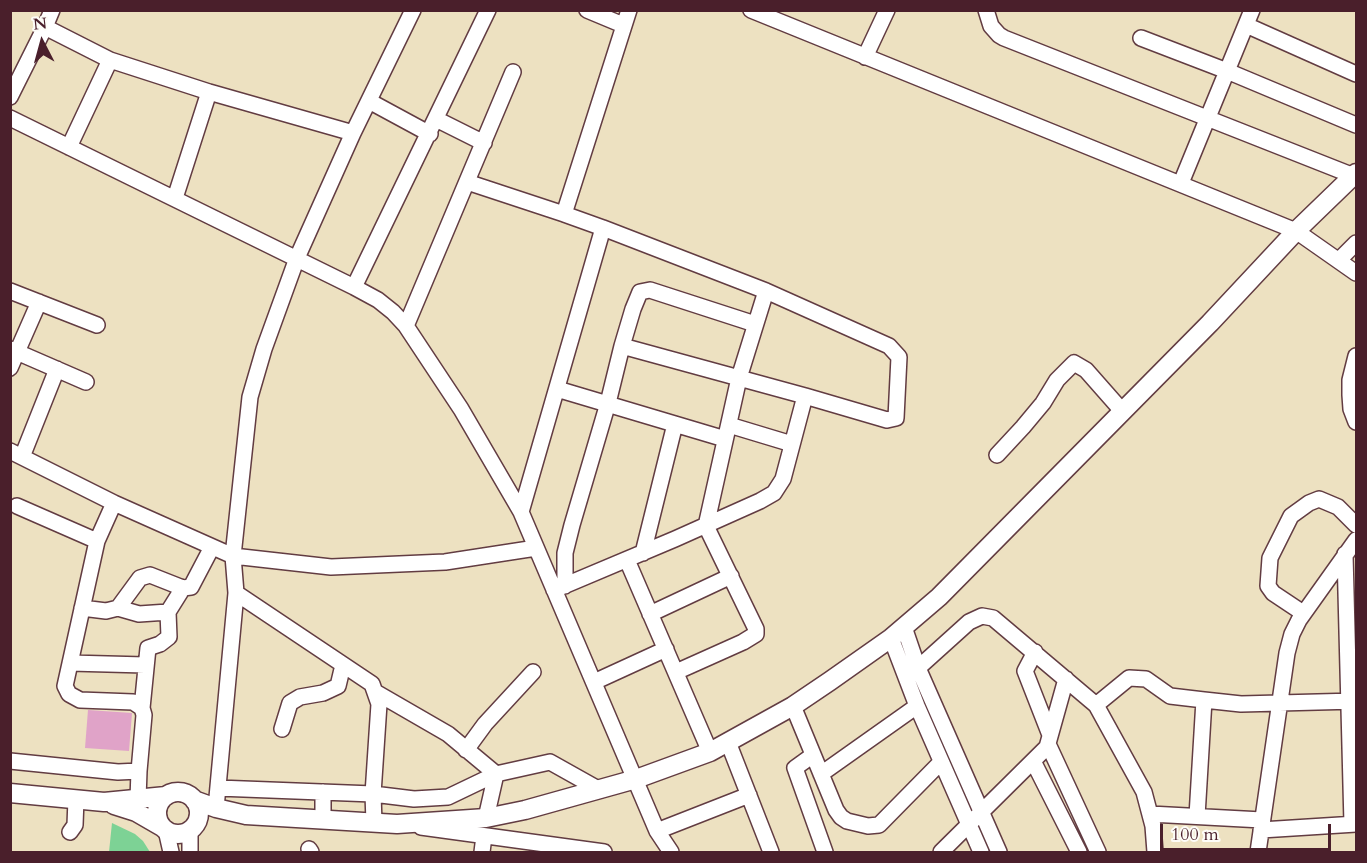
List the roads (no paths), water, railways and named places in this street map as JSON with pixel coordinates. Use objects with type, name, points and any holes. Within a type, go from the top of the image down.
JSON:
[{"type":"main road","points":[[194,800],[246,815],[485,827],[525,810],[636,779],[710,752],[793,706],[897,633],[961,577],[1210,323],[1296,231],[1355,174]]},
{"type":"main road","points":[[11,796],[104,802],[138,800],[178,792],[190,796],[199,811],[199,816],[192,829]]},
{"type":"main road","points":[[164,829],[157,814],[161,801],[166,796]]},
{"type":"main road","points":[[104,802],[136,813],[178,834],[215,819],[246,815]]},
{"type":"street","points":[[10,97],[52,10]]},
{"type":"street","points":[[216,808],[236,593],[234,556],[250,397],[264,349],[297,258],[353,133],[413,10]]},
{"type":"street","points":[[354,287],[488,10]]},
{"type":"street","points":[[587,10],[623,25]]},
{"type":"street","points":[[564,214],[629,10]]},
{"type":"street","points":[[751,10],[1296,231],[1356,273]]},
{"type":"street","points":[[865,57],[886,10]]},
{"type":"street","points":[[986,10],[991,26],[1004,38],[1355,174]]},
{"type":"street","points":[[1180,183],[1249,18],[1356,74]]},
{"type":"street","points":[[45,27],[110,60],[209,92],[353,133]]},
{"type":"street","points":[[1141,38],[1356,125]]},
{"type":"street","points":[[69,147],[110,60]]},
{"type":"street","points":[[406,326],[513,72]]},
{"type":"street","points":[[175,198],[209,92]]},
{"type":"street","points":[[369,101],[430,134]]},
{"type":"street","points":[[10,118],[354,287],[385,306],[406,326],[460,409],[521,512],[536,548],[559,588],[594,682],[657,831],[671,852]]},
{"type":"street","points":[[436,119],[484,143]]},
{"type":"street","points":[[467,182],[603,228],[766,291],[889,346],[899,357],[897,416],[893,420],[887,420],[622,346]]},
{"type":"street","points":[[521,512],[603,228]]},
{"type":"street","points":[[1339,260],[1356,243]]},
{"type":"street","points":[[559,588],[565,553],[622,346],[640,292],[646,290],[755,324]]},
{"type":"street","points":[[10,291],[97,325]]},
{"type":"street","points":[[676,672],[756,634],[756,628],[706,525],[739,378],[766,291]]},
{"type":"street","points":[[10,368],[14,351],[39,303]]},
{"type":"street","points":[[14,351],[86,382]]},
{"type":"street","points":[[1356,356],[1350,380],[1351,409],[1356,422]]},
{"type":"street","points":[[997,455],[1023,428],[1043,403],[1057,380],[1074,363],[1086,370],[1123,412]]},
{"type":"street","points":[[57,369],[16,454],[114,503],[234,556],[331,567],[445,562],[536,548]]},
{"type":"street","points":[[557,389],[675,424],[792,444]]},
{"type":"street","points":[[559,588],[643,553],[774,493],[783,479],[805,396]]},
{"type":"street","points":[[643,553],[675,424]]},
{"type":"street","points":[[1303,613],[1273,593],[1268,586],[1270,558],[1291,516],[1319,499],[1338,507],[1356,525]]},
{"type":"street","points":[[114,503],[98,541],[64,686],[69,694],[80,700],[133,702],[142,708]]},
{"type":"street","points":[[18,506],[98,541]]},
{"type":"street","points":[[1258,852],[1287,653],[1292,634],[1303,613],[1356,540]]},
{"type":"street","points":[[118,608],[140,578],[150,575],[183,588],[191,586],[213,547]]},
{"type":"street","points":[[1150,814],[1197,816],[1261,825],[1354,824],[1353,701],[1345,554]]},
{"type":"street","points":[[627,560],[710,752]]},
{"type":"street","points":[[650,614],[732,576]]},
{"type":"street","points":[[138,800],[144,715],[142,708],[148,648],[160,644],[169,637],[168,612],[183,588]]},
{"type":"street","points":[[236,593],[372,684],[379,704],[373,794],[374,823]]},
{"type":"street","points":[[82,608],[105,611],[118,608],[139,614],[168,612]]},
{"type":"street","points":[[918,668],[969,622],[982,616],[993,618],[1096,705],[1144,792],[1150,814],[1155,852]]},
{"type":"street","points":[[897,633],[918,668],[999,852]]},
{"type":"street","points":[[897,633],[917,706],[981,852]]},
{"type":"street","points":[[594,682],[666,649]]},
{"type":"street","points":[[1035,652],[1025,671],[1049,739],[1098,852]]},
{"type":"street","points":[[70,663],[145,666]]},
{"type":"street","points":[[282,729],[290,703],[300,697],[323,693],[338,686],[344,665]]},
{"type":"street","points":[[466,750],[484,724],[533,672]]},
{"type":"street","points":[[1096,705],[1129,678],[1146,679],[1170,696],[1241,704],[1353,701]]},
{"type":"street","points":[[941,852],[1033,761],[1049,739],[1066,679]]},
{"type":"street","points":[[377,693],[448,734],[496,774]]},
{"type":"street","points":[[1197,816],[1204,700]]},
{"type":"street","points":[[793,706],[841,817],[847,821],[875,826],[884,821],[941,762]]},
{"type":"street","points":[[821,774],[917,706]]},
{"type":"street","points":[[728,742],[771,852]]},
{"type":"street","points":[[813,755],[795,768],[825,852]]},
{"type":"street","points":[[10,761],[118,772],[139,771]]},
{"type":"street","points":[[1033,761],[1079,852]]},
{"type":"street","points":[[218,788],[373,794],[414,799],[448,797],[496,774],[550,762],[600,790]]},
{"type":"street","points":[[482,852],[496,774]]},
{"type":"street","points":[[323,792],[323,819]]},
{"type":"street","points":[[657,831],[749,795]]},
{"type":"street","points":[[70,832],[75,825],[76,799]]},
{"type":"street","points":[[485,827],[524,847],[595,852]]},
{"type":"street","points":[[164,829],[171,852]]},
{"type":"street","points":[[190,852],[192,829]]}]
